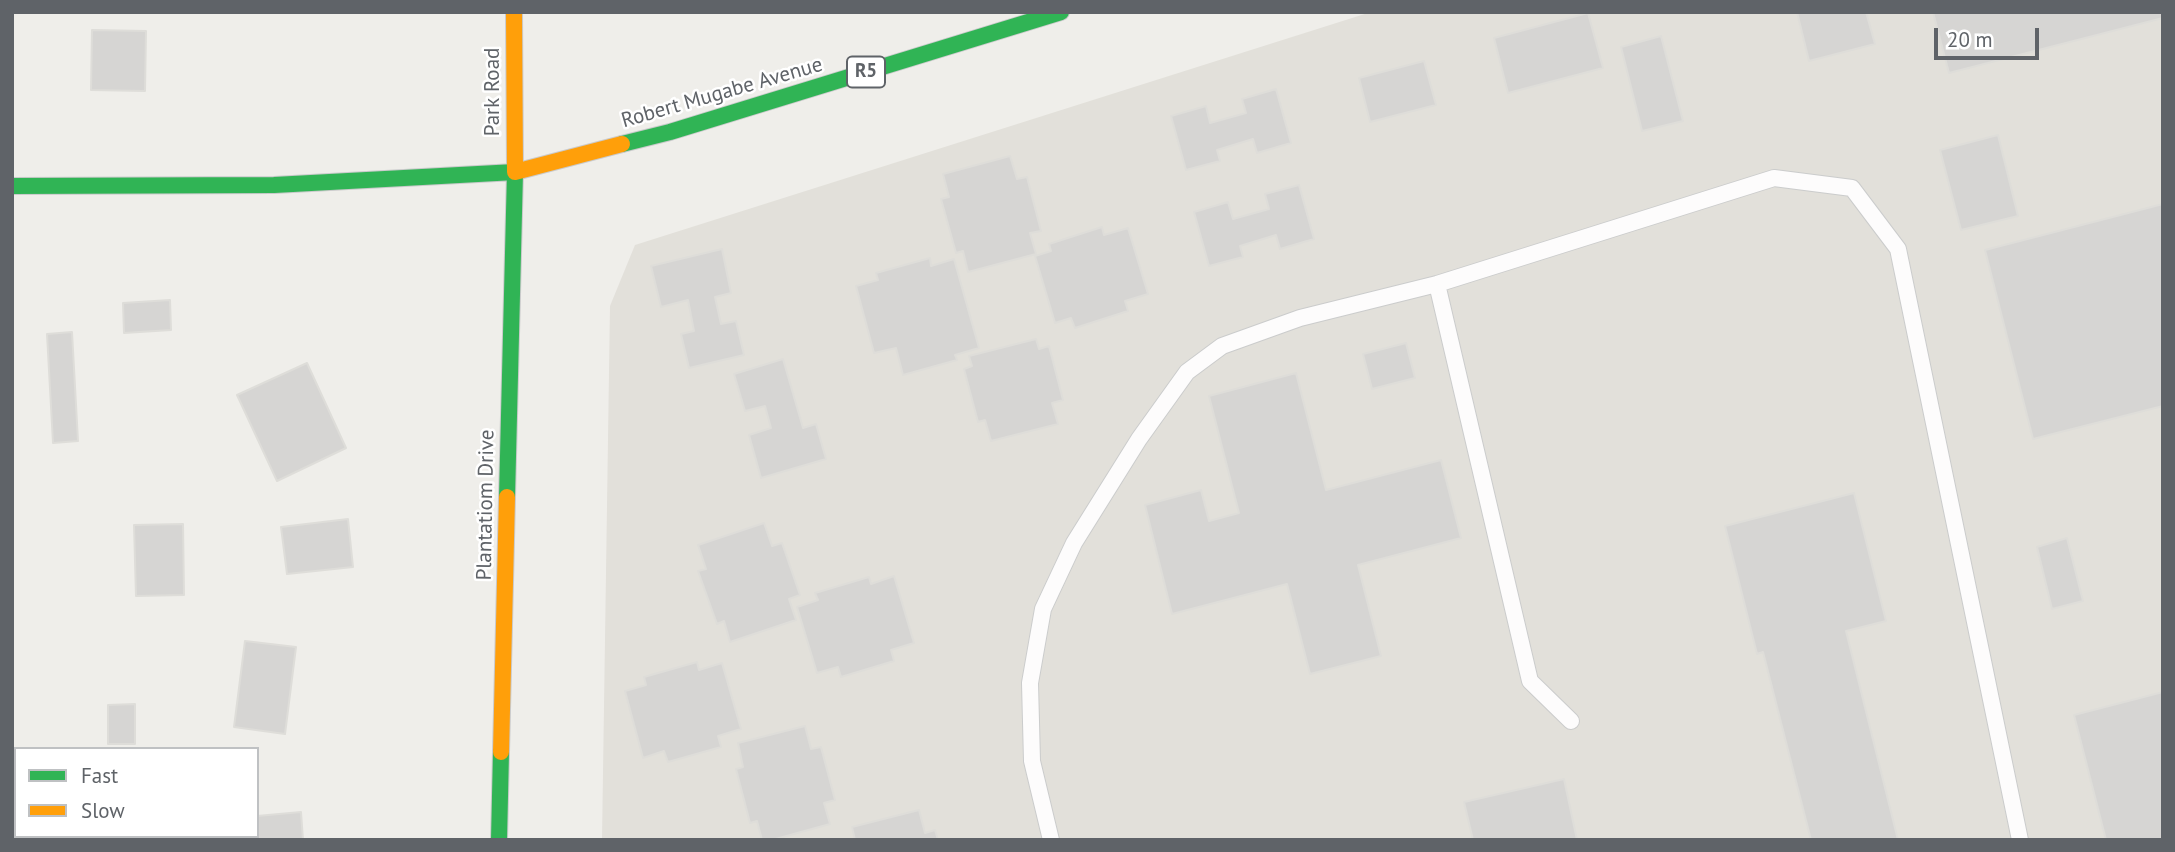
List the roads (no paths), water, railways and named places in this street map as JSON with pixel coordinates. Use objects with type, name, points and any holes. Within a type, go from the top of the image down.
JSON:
[{"type":"main road","name":"Park Road","points":[[514,12],[515,172]]},
{"type":"main road","name":"Robert Mugabe Avenue","points":[[12,186],[274,186],[515,172],[670,132],[1061,12]]},
{"type":"main road","name":"Plantatiom Drive","points":[[499,840],[515,172]]},
{"type":"lane","points":[[1051,840],[1032,761],[1031,683],[1043,609],[1074,543],[1139,439],[1187,372],[1223,346],[1300,318],[1437,284],[1774,178],[1853,188],[1898,249],[2020,840]]},
{"type":"lane","points":[[1437,284],[1531,681],[1571,721]]}]
